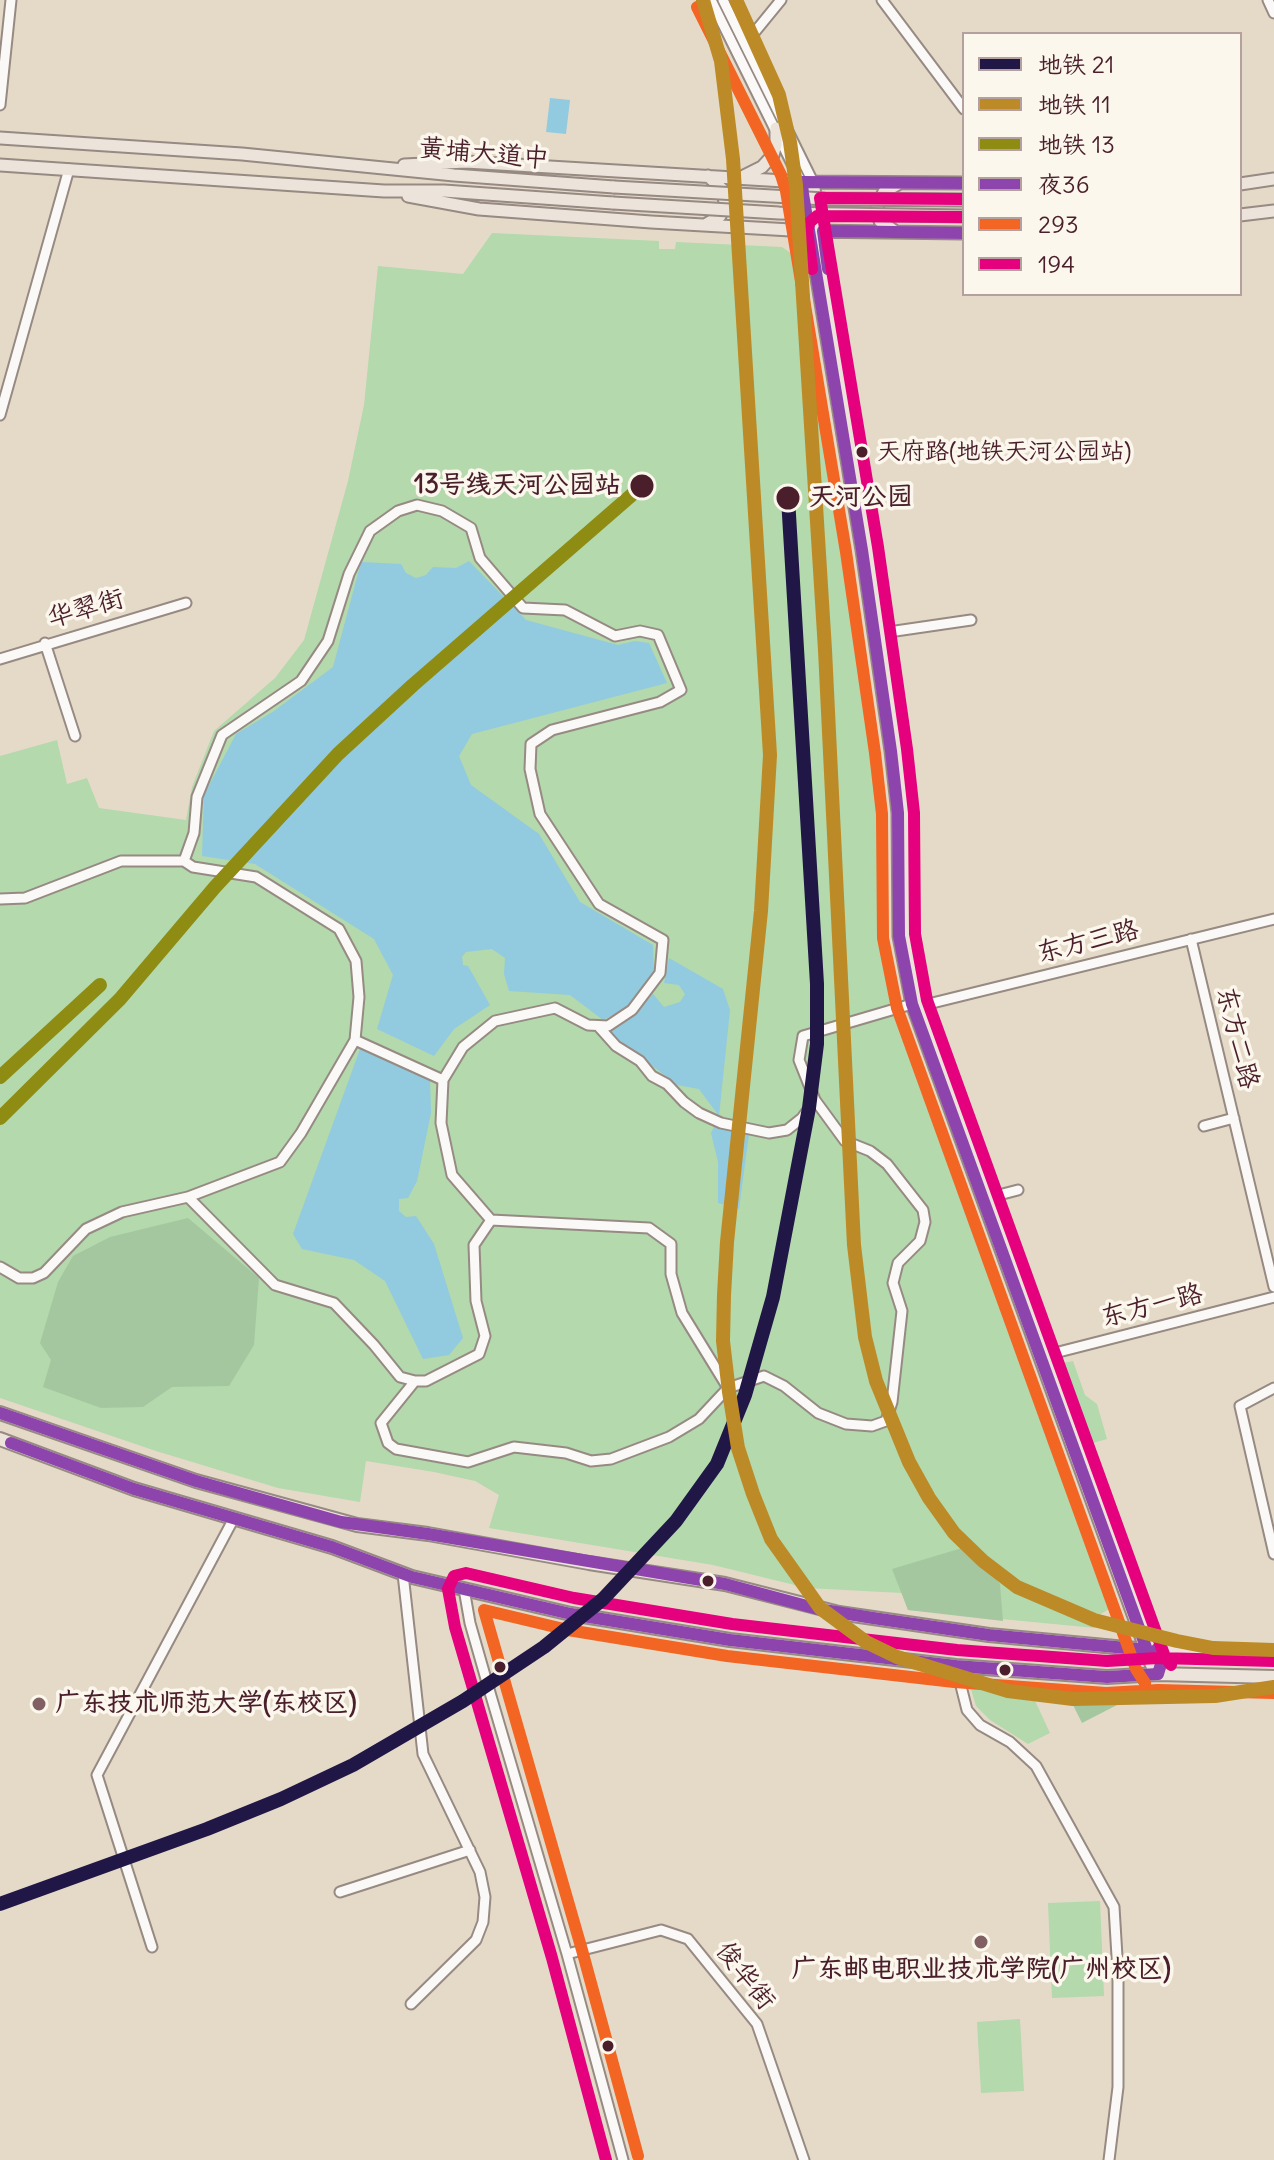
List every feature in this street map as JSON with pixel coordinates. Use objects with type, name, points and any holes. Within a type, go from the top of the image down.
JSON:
[{"type":"highway","points":[[0,1413],[196,1481],[341,1522],[725,1584],[818,1609],[989,1635],[1152,1650],[1274,1652]]},
{"type":"highway","points":[[0,1439],[134,1489],[332,1547],[403,1574],[571,1614],[730,1640],[956,1666],[1107,1677],[1158,1674],[1274,1677]]},
{"type":"main road","points":[[737,178],[756,171],[770,159],[776,145],[776,128]]},
{"type":"main road","name":"黄埔大道中","points":[[0,138],[242,154],[614,187],[825,199],[962,200]]},
{"type":"main road","points":[[388,168],[458,161],[807,182],[962,183]]},
{"type":"main road","name":"黄埔大道中","points":[[0,165],[384,191],[444,191],[831,215],[962,216]]},
{"type":"main road","points":[[704,225],[720,216],[725,203],[723,190],[708,176]]},
{"type":"main road","points":[[1242,181],[1273,179]]},
{"type":"main road","points":[[807,182],[808,231],[878,633]]},
{"type":"main road","points":[[807,182],[823,231],[878,633],[897,795],[899,936],[915,1006],[1152,1650],[1161,1664],[1158,1674]]},
{"type":"main road","points":[[898,184],[884,192],[877,206],[880,221],[898,233]]},
{"type":"main road","points":[[384,191],[469,208],[808,231],[962,233]]},
{"type":"main road","points":[[1242,206],[1274,208]]},
{"type":"main road","points":[[1242,215],[1274,208]]},
{"type":"main road","points":[[915,1006],[991,1197],[1045,1356]]},
{"type":"street","points":[[0,105],[11,0]]},
{"type":"street","points":[[711,0],[807,182]]},
{"type":"street","points":[[723,0],[807,182]]},
{"type":"street","points":[[745,44],[781,0]]},
{"type":"street","points":[[882,0],[962,106]]},
{"type":"street","points":[[1268,0],[1274,13]]},
{"type":"street","points":[[0,415],[69,169]]},
{"type":"street","points":[[184,861],[194,833],[197,797],[222,735],[301,681],[328,641],[349,574],[370,531],[398,511],[417,505],[442,511],[471,528],[480,558],[523,608],[565,610],[615,636],[640,631],[658,635],[681,690],[660,702],[552,730],[531,744],[530,769],[540,814],[599,904],[663,940],[660,973],[632,1010],[608,1026],[588,1025],[555,1008],[495,1021],[463,1047],[443,1080],[441,1123],[452,1175],[491,1220],[649,1228],[671,1244],[671,1274],[682,1313],[728,1388]]},
{"type":"street","name":"华翠街","points":[[0,659],[186,603]]},
{"type":"street","points":[[878,633],[971,620]]},
{"type":"street","points":[[45,643],[75,736]]},
{"type":"street","points":[[0,899],[25,898],[121,861],[184,861],[193,867],[256,877],[339,929],[356,961],[359,997],[355,1040],[301,1133],[280,1162],[188,1197],[122,1212],[86,1229],[44,1273],[33,1278],[19,1278],[0,1267]]},
{"type":"street","name":"东方三路","points":[[815,1100],[799,1060],[803,1036],[1274,919]]},
{"type":"street","name":"东方二路","points":[[1191,939],[1274,1287]]},
{"type":"street","points":[[415,1381],[381,1423],[388,1443],[396,1449],[468,1462],[514,1447],[566,1453],[591,1461],[627,1455],[669,1437],[699,1419],[728,1388],[764,1376],[784,1386],[818,1413],[846,1424],[872,1426],[886,1421],[892,1402],[902,1311],[893,1283],[898,1263],[920,1241],[925,1222],[923,1210],[887,1164],[870,1151],[845,1141],[815,1100],[802,1118],[787,1130],[769,1133],[721,1123],[684,1102],[667,1084],[652,1076],[640,1061],[616,1046],[599,1027]]},
{"type":"street","points":[[355,1040],[443,1080]]},
{"type":"street","points":[[1204,1126],[1234,1118]]},
{"type":"street","points":[[991,1197],[1018,1190]]},
{"type":"street","points":[[188,1197],[275,1285],[334,1303],[400,1377],[415,1381],[426,1381],[479,1354],[485,1336],[476,1301],[474,1245],[491,1220]]},
{"type":"street","name":"东方一路","points":[[1045,1356],[1274,1297]]},
{"type":"street","points":[[1274,1388],[1240,1406],[1274,1554]]},
{"type":"street","points":[[152,1947],[97,1775],[233,1520]]},
{"type":"street","points":[[403,1574],[423,1754],[480,1872],[483,1887],[483,1922],[476,1940],[411,2004]]},
{"type":"street","points":[[464,1589],[470,1623],[567,1954],[623,2160]]},
{"type":"street","points":[[956,1666],[967,1710],[980,1725],[1010,1742],[1036,1766],[1114,1907],[1118,1973],[1118,2087],[1109,2160]]},
{"type":"street","points":[[340,1892],[470,1850]]},
{"type":"street","name":"俊华街","points":[[567,1954],[661,1930],[688,1939],[757,2024],[804,2160]]},
{"type":"green space","name":"天河公园","points":[[492,233],[659,241],[659,249],[675,249],[676,242],[782,247],[797,257],[850,538],[886,823],[889,963],[920,1063],[1118,1604],[1097,1616],[1095,1628],[908,1610],[902,1593],[807,1588],[713,1565],[489,1528],[499,1495],[475,1481],[434,1472],[366,1461],[360,1502],[278,1488],[0,1398],[0,756],[57,740],[67,784],[87,778],[99,808],[186,820],[192,787],[214,731],[275,678],[304,640],[348,481],[364,405],[378,266],[463,274]]},
{"type":"green space","points":[[188,1218],[259,1278],[254,1345],[229,1386],[172,1387],[143,1407],[101,1408],[43,1387],[51,1360],[40,1343],[58,1282],[73,1256],[110,1237]]},
{"type":"green space","points":[[1073,1361],[1085,1395],[1097,1404],[1107,1439],[1093,1443],[1063,1363]]},
{"type":"green space","points":[[972,1545],[1000,1584],[1003,1621],[908,1610],[892,1569]]},
{"type":"green space","points":[[968,1679],[1030,1690],[1050,1733],[1028,1744],[990,1720],[976,1706]]},
{"type":"green space","points":[[1067,1693],[1123,1702],[1082,1723]]},
{"type":"green space","points":[[1100,1901],[1104,1996],[1052,1998],[1048,1903]]},
{"type":"green space","points":[[1020,2019],[1024,2091],[981,2093],[977,2022]]},
{"type":"water","points":[[550,98],[570,100],[566,134],[546,132]]},
{"type":"water","points":[[469,561],[526,620],[618,645],[635,641],[649,643],[667,683],[472,734],[459,756],[471,785],[539,834],[580,902],[653,945],[654,976],[625,1009],[603,1020],[570,995],[509,991],[504,974],[505,958],[492,949],[466,952],[462,957],[463,965],[468,966],[490,1005],[454,1029],[434,1056],[377,1029],[393,975],[374,939],[255,864],[202,856],[204,795],[236,734],[274,711],[333,667],[361,562],[401,564],[406,573],[416,578],[426,575],[433,567],[456,568]]},
{"type":"water","points":[[669,958],[723,989],[730,1010],[719,1116],[699,1089],[677,1085],[609,1032],[628,1020],[653,994],[664,1007],[680,1002],[685,994],[679,985],[664,983]]},
{"type":"water","points":[[360,1049],[430,1079],[431,1113],[417,1181],[408,1198],[399,1199],[399,1211],[406,1217],[416,1216],[434,1244],[463,1338],[449,1355],[423,1359],[385,1281],[354,1260],[302,1249],[293,1234]]},
{"type":"water","points":[[715,1125],[749,1134],[739,1209],[718,1203],[718,1162],[711,1133]]},
{"type":"metro line","name":"11","points":[[703,0],[721,61],[733,159],[770,755],[761,911],[724,1295],[723,1341],[729,1392],[738,1448],[753,1494],[771,1539],[820,1608],[866,1642],[897,1657],[1008,1691],[1073,1699],[1215,1696],[1274,1687]]},
{"type":"metro line","name":"11","points":[[736,0],[779,95],[796,185],[825,650],[854,1245],[865,1337],[876,1381],[909,1462],[929,1498],[954,1533],[1017,1587],[1094,1620],[1177,1641],[1213,1648],[1274,1650]]},
{"type":"metro line","name":"13","points":[[0,1118],[120,999],[215,887],[338,754],[642,486]]},
{"type":"metro line","name":"21","points":[[0,1904],[281,1799],[353,1765],[463,1701],[544,1647],[603,1599],[676,1521],[717,1464],[745,1395],[773,1297],[809,1108],[817,1044],[817,984],[788,498]]},
{"type":"metro line","name":"13","points":[[0,1077],[100,985]]},
{"type":"transit line","name":"293","points":[[697,7],[781,175],[786,191],[846,552],[875,753],[882,814],[883,938],[897,1008],[1136,1669],[1145,1683]]},
{"type":"transit line","name":"夜36","points":[[0,1413],[196,1481],[341,1522],[725,1584],[818,1609],[873,1618],[989,1635],[1147,1650],[912,1004],[899,936],[898,813],[891,751],[862,550],[801,182],[962,183]]},
{"type":"transit line","name":"194","points":[[962,199],[820,198],[878,547],[907,749],[914,813],[915,934],[927,1000],[1165,1657],[1171,1665]]},
{"type":"transit line","name":"194","points":[[812,269],[807,230],[817,216],[962,217]]},
{"type":"transit line","name":"夜36","points":[[828,269],[823,231],[962,233]]},
{"type":"transit line","name":"夜36","points":[[11,1443],[134,1489],[332,1547],[412,1577],[571,1614],[730,1640],[956,1666],[1107,1677],[1158,1674],[1161,1664],[1157,1649]]},
{"type":"transit line","name":"194","points":[[606,2160],[552,1958],[455,1627],[448,1589],[454,1576],[466,1573],[574,1598],[732,1624],[957,1650],[1107,1661],[1158,1658],[1274,1661]]},
{"type":"transit line","name":"293","points":[[638,2156],[484,1610],[568,1630],[727,1656],[954,1682],[1106,1693],[1158,1690],[1274,1693]]},
{"type":"place","name":"天府路(地铁天河公园站)","points":[[862,452]]},
{"type":"place","name":"13号线天河公园站","points":[[642,486]]},
{"type":"place","name":"天河公园","points":[[788,498]]},
{"type":"place","name":"广东技术师范大学(东校区)","points":[[39,1704]]},
{"type":"place","name":"广东邮电职业技术学院(广州校区)","points":[[981,1942]]}]
